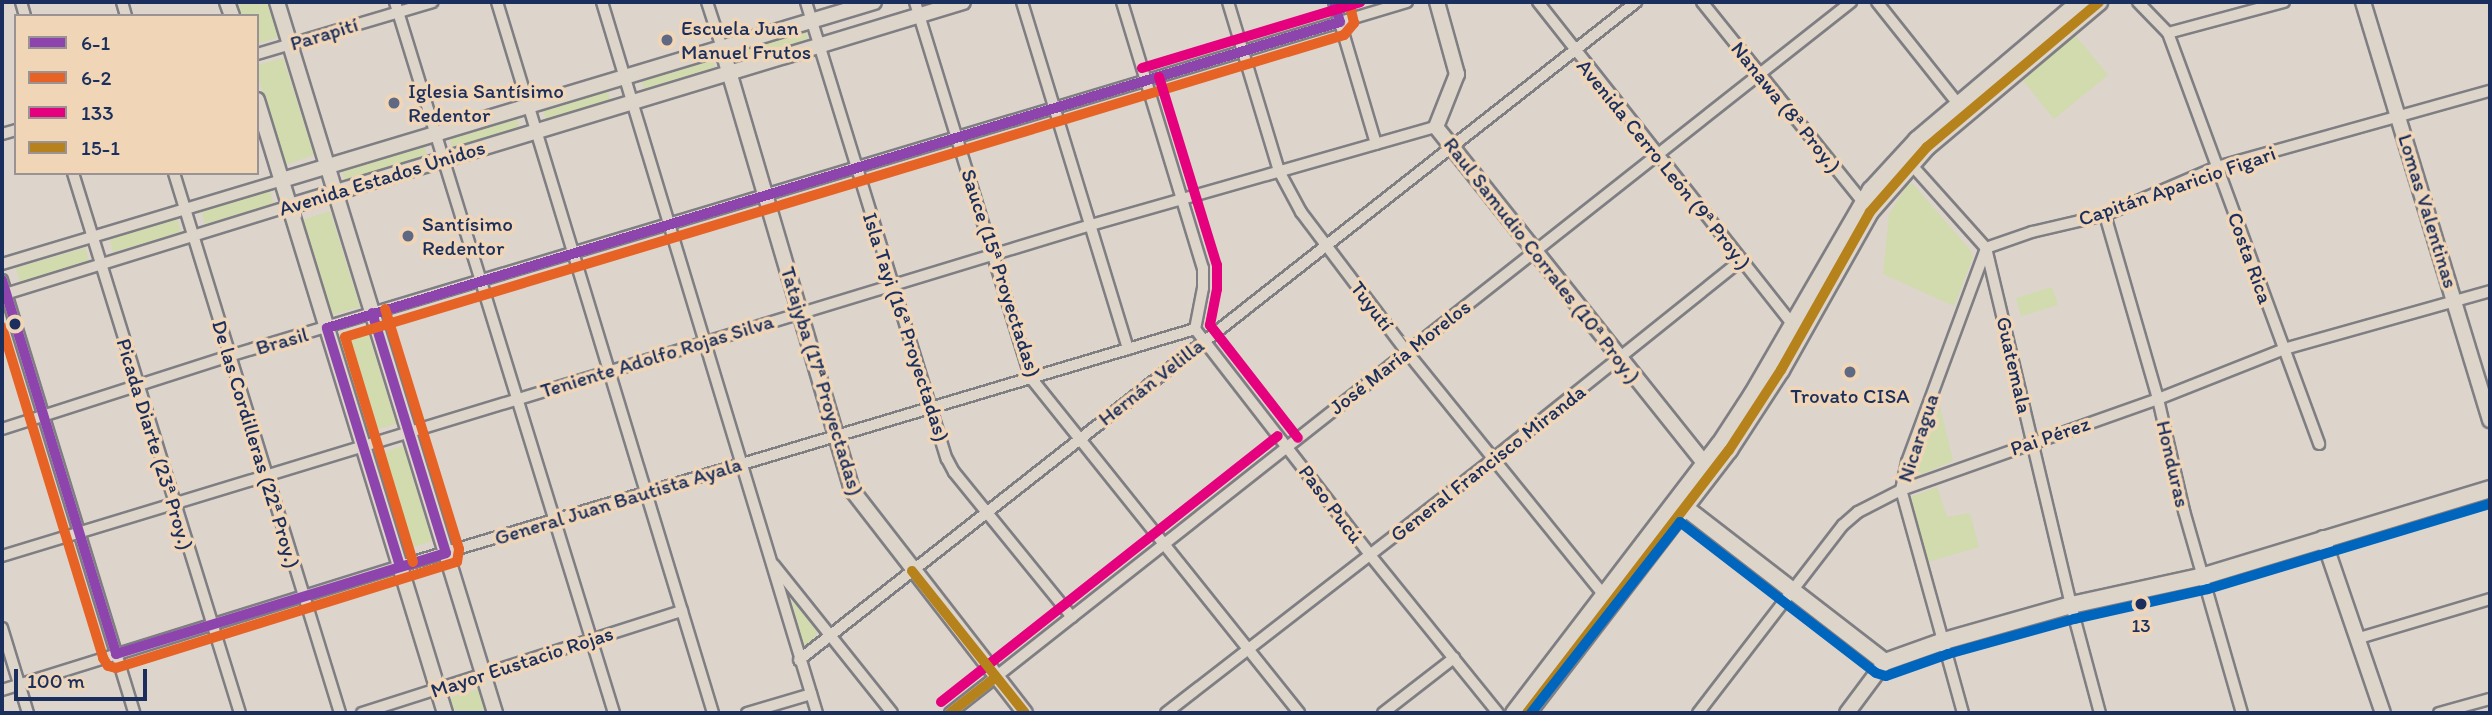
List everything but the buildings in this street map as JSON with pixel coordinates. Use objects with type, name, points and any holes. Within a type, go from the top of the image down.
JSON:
[{"type":"main road","points":[[277,2],[495,713]]},
{"type":"main road","name":"Avenida Estados Unidos","points":[[282,180],[874,2]]},
{"type":"main road","name":"Avenida Estados Unidos","points":[[290,206],[819,45],[917,8],[963,2]]},
{"type":"main road","name":"Raul Samudio Corrales (10ª Proy.)","points":[[1437,2],[1457,74],[1436,127],[1705,464]]},
{"type":"main road","points":[[1682,506],[1705,464],[1752,395],[1866,207],[1958,104],[2062,7],[2080,2]]},
{"type":"main road","points":[[1906,160],[2099,2]]},
{"type":"main road","name":"Lomas Valentinas","points":[[2363,2],[2487,400],[2490,420]]},
{"type":"main road","name":"Tatajyba (17ª Proyectadas)","points":[[722,48],[834,436],[854,495],[1025,713]]},
{"type":"main road","points":[[259,106],[445,713]]},
{"type":"main road","points":[[1514,713],[1682,506],[1781,370],[1866,207]]},
{"type":"main road","points":[[1847,713],[1885,662],[1944,641],[2071,605],[2204,576],[2490,489]]},
{"type":"main road","points":[[1682,506],[1885,662]]},
{"type":"main road","points":[[2322,538],[2383,713]]},
{"type":"main road","points":[[1527,713],[1607,600]]},
{"type":"street","name":"Parapití","points":[[259,53],[397,7],[432,2]]},
{"type":"street","points":[[496,2],[713,713]]},
{"type":"street","points":[[602,2],[817,713]]},
{"type":"street","name":"Tatajyba (17ª Proyectadas)","points":[[707,2],[722,48]]},
{"type":"street","name":"Isla Tayi (16ª Proyectadas)","points":[[806,2],[891,285],[954,472],[1072,617]]},
{"type":"street","points":[[1022,2],[1128,349]]},
{"type":"street","points":[[1122,2],[1203,268],[1203,288],[1195,328]]},
{"type":"street","name":"Tuyutí","points":[[1228,2],[1279,171],[1301,212],[1407,352],[1607,600]]},
{"type":"street","points":[[1334,2],[1377,144]]},
{"type":"street","name":"Brasil","points":[[2,429],[229,356],[1407,2]]},
{"type":"street","name":"Avenida Cerro León (9ª Proy.)","points":[[1538,2],[1574,51],[1793,325]]},
{"type":"street","name":"Hernán Velilla","points":[[799,660],[1636,2]]},
{"type":"street","name":"Nanawa (8ª Proy.)","points":[[1702,2],[1866,207]]},
{"type":"street","name":"José María Morelos","points":[[950,713],[1851,2]]},
{"type":"street","points":[[1877,2],[1958,104]]},
{"type":"street","name":"Costa Rica","points":[[2138,2],[2168,33],[2319,444]]},
{"type":"street","points":[[2168,33],[2284,2]]},
{"type":"street","points":[[397,7],[614,713]]},
{"type":"street","name":"Sauce (15ª Proyectadas)","points":[[917,8],[1031,378],[1299,713]]},
{"type":"street","name":"Capitán Aparicio Figari","points":[[1986,248],[2032,232],[2105,215],[2217,167],[2490,91]]},
{"type":"street","name":"Teniente Adolfo Rojas Silva","points":[[2,556],[993,254],[1436,127]]},
{"type":"street","name":"Guatemala","points":[[1906,160],[1986,248],[2071,605],[2100,713]]},
{"type":"street","name":"Picada Diarte (23ª Proy.)","points":[[74,175],[240,713]]},
{"type":"street","name":"De las Cordilleras (22ª Proy.)","points":[[175,175],[302,596],[341,713]]},
{"type":"street","name":"Avenida Estados Unidos","points":[[2,264],[282,180]]},
{"type":"street","name":"Avenida Estados Unidos","points":[[4,294],[290,206]]},
{"type":"street","name":"Honduras","points":[[2105,215],[2158,400],[2184,512],[2242,713]]},
{"type":"street","name":"Nicaragua","points":[[1963,713],[1901,491],[1907,462],[1986,248]]},
{"type":"street","name":"General Francisco Miranda","points":[[1167,713],[1493,460],[1741,260]]},
{"type":"street","points":[[2,280],[4,294],[134,713]]},
{"type":"street","name":"Pai Pérez","points":[[1698,713],[1850,518],[1901,491],[2032,442],[2158,400],[2284,349],[2490,291]]},
{"type":"street","name":"Paso Pucú","points":[[1195,328],[1370,555],[1498,713]]},
{"type":"street","name":"General Juan Bautista Ayala","points":[[2,690],[400,566],[1195,328]]},
{"type":"street","points":[[769,558],[892,713]]},
{"type":"street","points":[[2356,639],[2490,599]]},
{"type":"street","name":"Mayor Eustacio Rojas","points":[[362,713],[682,611]]},
{"type":"street","points":[[2,628],[28,713]]},
{"type":"street","points":[[1384,713],[1454,658]]},
{"type":"street","points":[[747,713],[811,694]]},
{"type":"street","points":[[2441,713],[2490,699]]},
{"type":"green space","points":[[236,2],[267,2],[278,37],[259,43],[259,14],[239,14]]},
{"type":"green space","points":[[806,32],[808,39],[742,59],[740,51]]},
{"type":"green space","points":[[2075,35],[2108,75],[2054,119],[2022,79]]},
{"type":"green space","points":[[283,58],[314,155],[285,165],[259,80],[259,64]]},
{"type":"green space","points":[[713,60],[715,67],[644,89],[642,81]]},
{"type":"green space","points":[[608,91],[610,100],[546,119],[543,111]]},
{"type":"green space","points":[[517,119],[519,127],[452,148],[450,139]]},
{"type":"green space","points":[[424,146],[428,157],[345,182],[342,170]]},
{"type":"green space","points":[[1908,184],[1913,184],[1971,251],[1973,257],[1954,306],[1883,274],[1889,214]]},
{"type":"green space","points":[[270,191],[273,203],[205,224],[202,212]]},
{"type":"green space","points":[[330,211],[360,307],[332,315],[302,220]]},
{"type":"green space","points":[[177,219],[181,232],[113,252],[110,239]]},
{"type":"green space","points":[[85,248],[89,260],[20,282],[16,268]]},
{"type":"green space","points":[[2052,287],[2058,305],[2021,316],[2016,298]]},
{"type":"green space","points":[[366,326],[396,424],[368,432],[338,334]]},
{"type":"green space","points":[[1940,406],[1953,461],[1914,477],[1912,475]]},
{"type":"green space","points":[[403,446],[432,541],[404,550],[375,455]]},
{"type":"green space","points":[[1937,487],[1947,517],[1970,513],[1979,547],[1928,562],[1909,498]]},
{"type":"green space","points":[[791,598],[817,632],[806,645],[803,644]]},
{"type":"green space","points":[[478,689],[485,713],[454,713],[449,698]]},
{"type":"transit line","name":"6-1","points":[[400,566],[327,328],[1340,22],[1334,2]]},
{"type":"transit line","name":"6-2","points":[[413,562],[345,337],[1344,35],[1354,23],[1349,2]]},
{"type":"transit line","name":"133","points":[[1142,68],[1360,2]]},
{"type":"transit line","name":"15-1","points":[[1527,713],[1729,450],[1781,370],[1870,212],[1927,147],[2099,2]]},
{"type":"transit line","name":"133","points":[[1159,77],[1217,265],[1217,289],[1210,325],[1298,438]]},
{"type":"transit line","name":"6-1","points":[[2,280],[116,654],[446,553],[372,313]]},
{"type":"transit line","name":"6-2","points":[[2,327],[103,658],[108,666],[116,668],[457,562],[459,549],[385,309]]},
{"type":"transit line","name":"133","points":[[941,702],[1278,436]]},
{"type":"transit line","points":[[1531,713],[1680,522],[1876,673],[1886,676],[1948,654],[2074,619],[2208,589],[2490,504]]},
{"type":"transit line","name":"15-1","points":[[912,571],[1025,713]]},
{"type":"transit line","name":"15-1","points":[[950,713],[996,677]]},
{"type":"place","name":"Escuela Juan Manuel Frutos","points":[[667,40]]},
{"type":"place","name":"Iglesia Santísimo Redentor","points":[[394,103]]},
{"type":"place","name":"Santísimo Redentor","points":[[408,236]]},
{"type":"place","name":"Trovato CISA","points":[[1850,372]]},
{"type":"place","name":"13","points":[[2141,604]]}]
